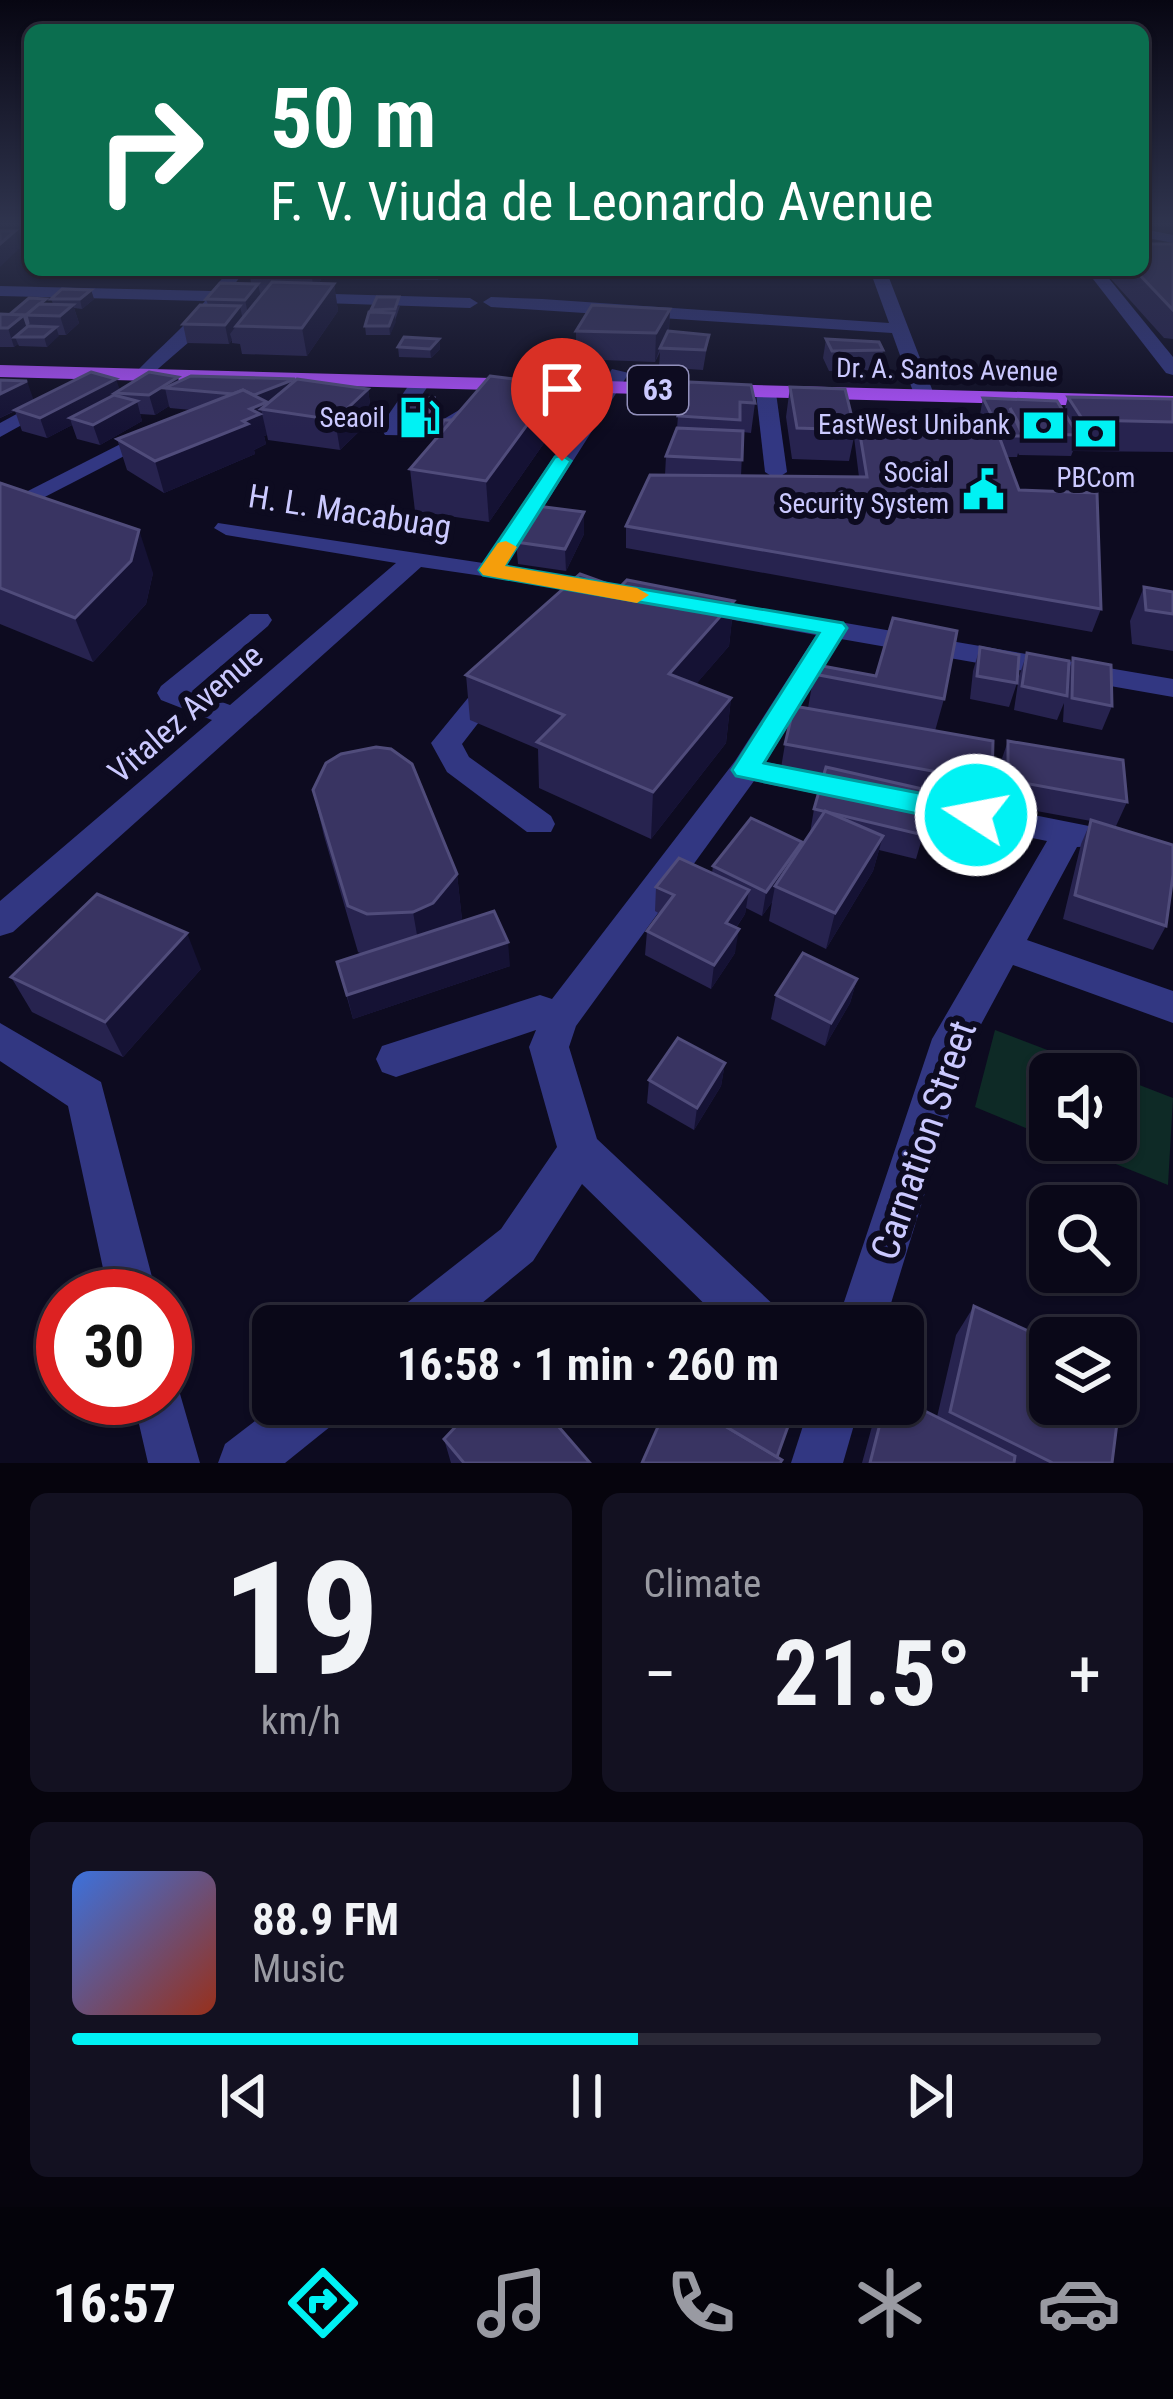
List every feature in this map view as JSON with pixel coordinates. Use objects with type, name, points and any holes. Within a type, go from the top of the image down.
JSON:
[{"type":"main road","name":"Dr. A. Santos Avenue","points":[[0,356],[420,383],[506,386],[614,381],[766,393],[1173,385]]},
{"type":"main road","name":"Dr. A. Santos Avenue","points":[[0,371],[94,373],[151,368],[921,389],[1173,402]]},
{"type":"street","points":[[164,293],[266,297]]},
{"type":"street","points":[[886,293],[921,389]]},
{"type":"street","points":[[1113,293],[1173,369]]},
{"type":"street","points":[[151,368],[178,338],[191,332],[217,294]]},
{"type":"street","points":[[289,298],[470,303]]},
{"type":"street","points":[[491,302],[568,304],[800,327],[898,328]]},
{"type":"street","points":[[0,393],[34,372]]},
{"type":"street","points":[[0,431],[75,390],[94,373]]},
{"type":"street","points":[[491,570],[614,381]]},
{"type":"street","points":[[420,383],[390,427],[392,431],[436,432],[506,386]]},
{"type":"street","points":[[766,393],[776,472]]},
{"type":"street","points":[[29,496],[180,420]]},
{"type":"street","points":[[0,489],[72,508]]},
{"type":"street","name":"H. L. Macabuag","points":[[226,528],[631,595]]},
{"type":"street","name":"Vitalez Avenue","points":[[0,922],[417,558]]},
{"type":"street","points":[[541,615],[563,583]]},
{"type":"street","points":[[676,602],[1173,688]]},
{"type":"street","points":[[234,718],[171,693],[259,620]]},
{"type":"street","points":[[739,1305],[579,1151],[549,1047],[560,1018],[746,770],[794,717],[834,628]]},
{"type":"street","points":[[508,662],[446,743],[458,764],[539,824]]},
{"type":"street","points":[[746,770],[1110,842]]},
{"type":"street","name":"Carnation Street","points":[[867,1305],[952,1039],[1068,833]]},
{"type":"street","points":[[1004,947],[1173,1007]]},
{"type":"street","points":[[396,1059],[541,1012],[560,1018]]},
{"type":"street","points":[[0,1040],[86,1095],[127,1269]]},
{"type":"street","points":[[442,1305],[517,1245],[579,1151]]},
{"type":"street","points":[[165,1425],[174,1463]]},
{"type":"street","points":[[244,1463],[292,1425]]},
{"type":"street","points":[[817,1463],[829,1425]]},
{"type":"green space","points":[[995,1030],[1055,1053],[1029,1053],[1029,1129],[975,1107]]},
{"type":"green space","points":[[1137,1084],[1173,1098],[1168,1185],[1108,1161],[1137,1161]]},
{"type":"building","points":[[57,293],[87,293],[80,299],[51,299]]},
{"type":"building","points":[[211,293],[250,293],[245,300],[206,299]]},
{"type":"building","points":[[263,293],[327,293],[302,328],[236,326]]},
{"type":"building","points":[[1157,293],[1173,293],[1173,310]]},
{"type":"building","points":[[377,297],[399,297],[395,309],[371,310]]},
{"type":"building","points":[[29,298],[46,299],[26,315],[27,324],[24,315],[9,315]]},
{"type":"building","points":[[39,304],[73,305],[60,316],[26,315]]},
{"type":"building","points":[[200,305],[240,306],[225,325],[183,324]]},
{"type":"building","points":[[592,305],[670,309],[656,333],[576,331]]},
{"type":"building","points":[[369,312],[394,313],[389,326],[365,326]]},
{"type":"building","points":[[0,314],[24,315],[8,328],[0,328]]},
{"type":"building","points":[[28,326],[56,327],[44,337],[15,337]]},
{"type":"building","points":[[668,331],[709,335],[705,350],[660,348]]},
{"type":"building","points":[[404,337],[439,339],[430,349],[398,347]]},
{"type":"building","points":[[826,339],[879,342],[883,350],[832,351]]},
{"type":"building","points":[[91,372],[116,379],[40,418],[15,410]]},
{"type":"building","points":[[149,372],[178,377],[149,395],[115,393]]},
{"type":"building","points":[[191,376],[295,379],[254,395],[243,390],[233,394],[165,388]]},
{"type":"building","points":[[490,376],[557,384],[486,481],[410,469]]},
{"type":"building","points":[[297,379],[368,389],[335,420],[261,409]]},
{"type":"building","points":[[0,380],[27,381],[0,394]]},
{"type":"building","points":[[689,382],[751,385],[755,403],[740,402],[740,420],[678,416]]},
{"type":"building","points":[[790,387],[845,389],[855,430],[797,428]]},
{"type":"building","points":[[243,390],[267,402],[250,409],[260,414],[243,421],[248,424],[155,461],[117,439]]},
{"type":"building","points":[[114,395],[137,401],[93,425],[70,418]]},
{"type":"building","points":[[1068,397],[1173,399],[1173,422],[1083,420]]},
{"type":"building","points":[[409,398],[434,398],[427,418],[401,417]]},
{"type":"building","points":[[983,398],[1057,401],[1078,435],[1025,434],[1010,408],[1023,436],[1002,436]]},
{"type":"building","points":[[857,416],[993,420],[1019,490],[1097,493],[1101,609],[626,526],[650,475],[867,477]]},
{"type":"building","points":[[677,428],[743,431],[742,460],[666,456]]},
{"type":"building","points":[[0,483],[139,530],[131,561],[75,618],[0,588]]},
{"type":"building","points":[[537,506],[584,512],[565,549],[516,542]]},
{"type":"building","points":[[580,574],[619,588],[627,580],[734,601],[669,674],[731,698],[653,792],[537,742],[564,715],[466,675]]},
{"type":"building","points":[[1144,587],[1173,592],[1173,614],[1146,610]]},
{"type":"building","points":[[893,618],[957,631],[944,699],[814,674],[817,665],[876,676]]},
{"type":"building","points":[[980,647],[1019,655],[1017,683],[977,676]]},
{"type":"building","points":[[1027,653],[1069,661],[1067,696],[1022,686]]},
{"type":"building","points":[[1073,658],[1111,665],[1112,706],[1072,698]]},
{"type":"building","points":[[794,706],[993,741],[992,782],[785,744]]},
{"type":"building","points":[[1008,741],[1123,760],[1127,802],[1008,780]]},
{"type":"building","points":[[391,749],[412,764],[457,874],[433,903],[413,912],[367,914],[348,906],[313,790],[326,763],[341,754]]},
{"type":"building","points":[[826,767],[931,791],[923,835],[814,809]]},
{"type":"building","points":[[825,811],[883,836],[835,913],[775,886]]},
{"type":"building","points":[[751,818],[802,842],[766,892],[713,866]]},
{"type":"building","points":[[1091,820],[1173,845],[1166,926],[1075,895]]},
{"type":"building","points":[[679,858],[749,890],[726,923],[739,929],[714,965],[647,931],[674,895],[656,887]]},
{"type":"building","points":[[97,894],[187,933],[105,1022],[11,977]]},
{"type":"building","points":[[494,911],[508,942],[347,995],[337,962]]},
{"type":"building","points":[[803,953],[857,979],[831,1023],[776,995]]},
{"type":"building","points":[[678,1038],[725,1063],[697,1108],[649,1080]]},
{"type":"building","points":[[974,1306],[1029,1331],[1029,1425],[1117,1425],[1112,1463],[1053,1463],[950,1412]]},
{"type":"building","points":[[924,1410],[1015,1456],[1014,1463],[870,1463],[880,1425],[924,1425]]},
{"type":"building","points":[[457,1425],[557,1425],[590,1463],[464,1463],[444,1439]]},
{"type":"building","points":[[659,1425],[723,1425],[782,1460],[780,1463],[642,1463]]},
{"type":"building","points":[[723,1425],[788,1425],[777,1457]]},
{"type":"slow traffic","points":[[506,547],[491,570],[637,595]]},
{"type":"place","name":"Seaoil","points":[[419,418]]},
{"type":"place","name":"EastWest Unibank","points":[[1044,425]]},
{"type":"place","name":"PBCom","points":[[1096,434]]},
{"type":"place","name":"Social Security System","points":[[983,489]]},
{"type":"route","points":[[562,461],[491,570],[834,628],[746,770],[976,815]]}]
